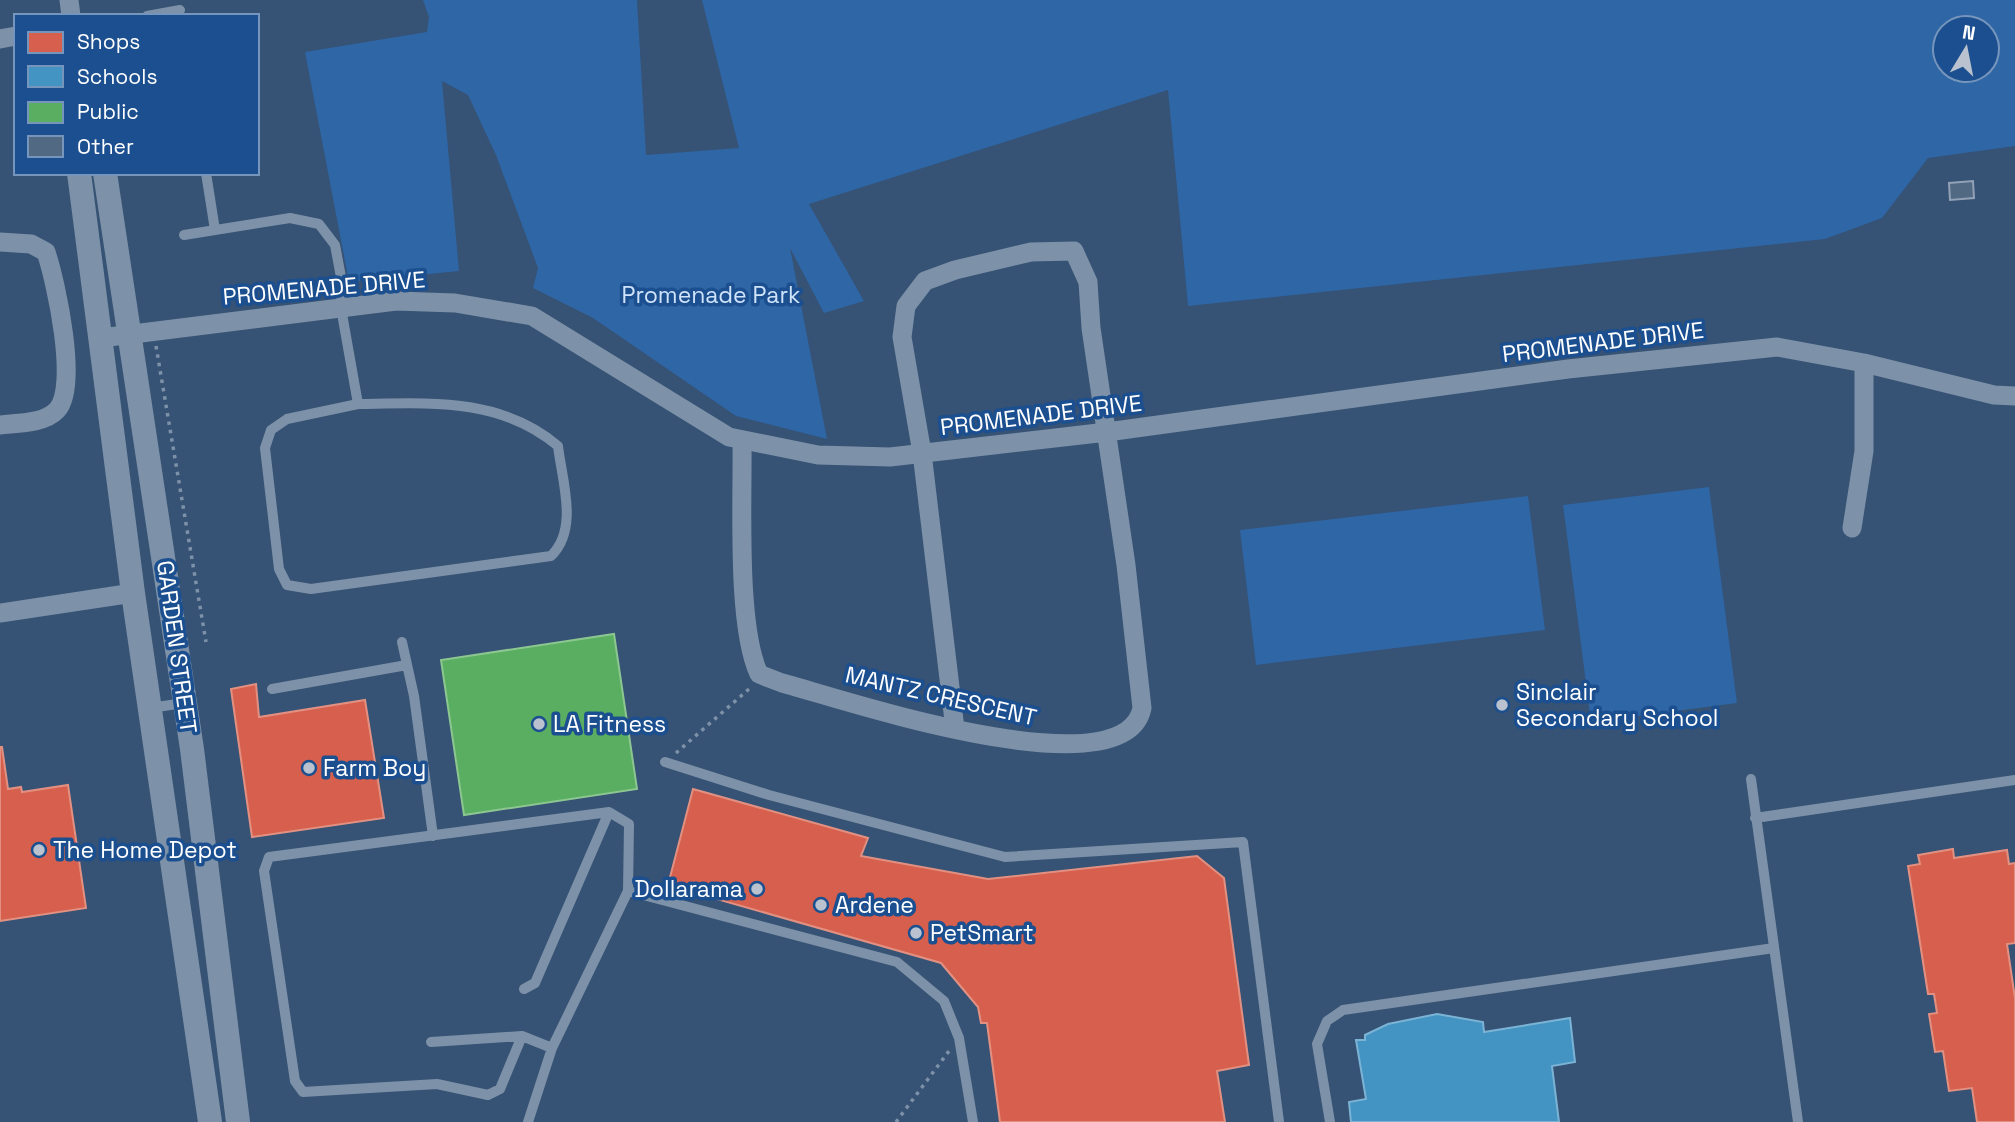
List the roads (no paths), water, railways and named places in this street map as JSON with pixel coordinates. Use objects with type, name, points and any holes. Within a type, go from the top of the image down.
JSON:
[{"type":"street","name":"GARDEN STREET","points":[[79,175],[133,593],[210,1122]]},
{"type":"street","name":"GARDEN STREET","points":[[105,175],[141,332],[238,1122]]},
{"type":"street","points":[[0,242],[31,244],[46,252],[53,274],[67,375],[65,395],[56,411],[40,420],[0,425]]},
{"type":"street","points":[[955,729],[922,453],[902,337],[906,306],[925,281],[955,270],[1031,252],[1074,251],[1088,282],[1091,328],[1107,432]]},
{"type":"street","name":"PROMENADE DRIVE","points":[[101,338],[396,301],[455,303],[532,316],[729,437],[818,455],[890,457],[1107,432],[1555,371],[1777,347],[1864,363],[1994,395],[2015,396]]},
{"type":"street","points":[[1852,528],[1864,451],[1864,363]]},
{"type":"street","name":"MANTZ CRESCENT","points":[[742,440],[746,604],[751,657],[759,674],[782,683],[955,729],[1021,743],[1090,744],[1119,737],[1140,717],[1142,708],[1126,565],[1107,432]]},
{"type":"street","points":[[0,613],[133,593]]},
{"type":"lane","points":[[156,14],[179,9]]},
{"type":"lane","points":[[206,175],[215,230]]},
{"type":"lane","points":[[184,235],[290,218],[320,224],[335,245],[341,276],[341,308],[358,404]]},
{"type":"lane","points":[[358,404],[467,404],[505,414],[542,432],[558,446],[568,528],[562,545],[551,556],[311,589],[287,585],[279,569],[265,448],[271,430],[287,419],[358,404]]},
{"type":"lane","points":[[402,642],[433,836]]},
{"type":"lane","points":[[272,690],[407,665]]},
{"type":"lane","points":[[150,708],[186,703]]},
{"type":"lane","points":[[664,762],[769,796],[1005,857],[1243,842],[1279,1122]]},
{"type":"lane","points":[[1751,779],[1798,1122]]},
{"type":"lane","points":[[1755,818],[2015,780]]},
{"type":"lane","points":[[524,989],[535,983],[609,811]]},
{"type":"lane","points":[[523,1036],[500,1089],[488,1095],[436,1084],[303,1091],[295,1082],[264,870],[269,857],[609,811],[629,824],[628,891],[552,1048],[528,1122]]},
{"type":"lane","points":[[628,891],[897,962],[944,1001],[959,1038],[972,1122]]},
{"type":"lane","points":[[1330,1122],[1317,1044],[1327,1021],[1343,1010],[1774,948]]},
{"type":"lane","points":[[431,1042],[523,1036],[552,1048]]},
{"type":"place","name":"Sinclair Secondary School","points":[[1502,705]]},
{"type":"place","name":"LA Fitness","points":[[539,724]]},
{"type":"place","name":"Farm Boy","points":[[309,768]]},
{"type":"place","name":"The Home Depot","points":[[39,850]]},
{"type":"place","name":"Dollarama","points":[[757,889]]},
{"type":"place","name":"Ardene","points":[[821,905]]},
{"type":"place","name":"PetSmart","points":[[916,933]]},
{"type":"park label","name":"Promenade Park","points":[[711,295]]}]
